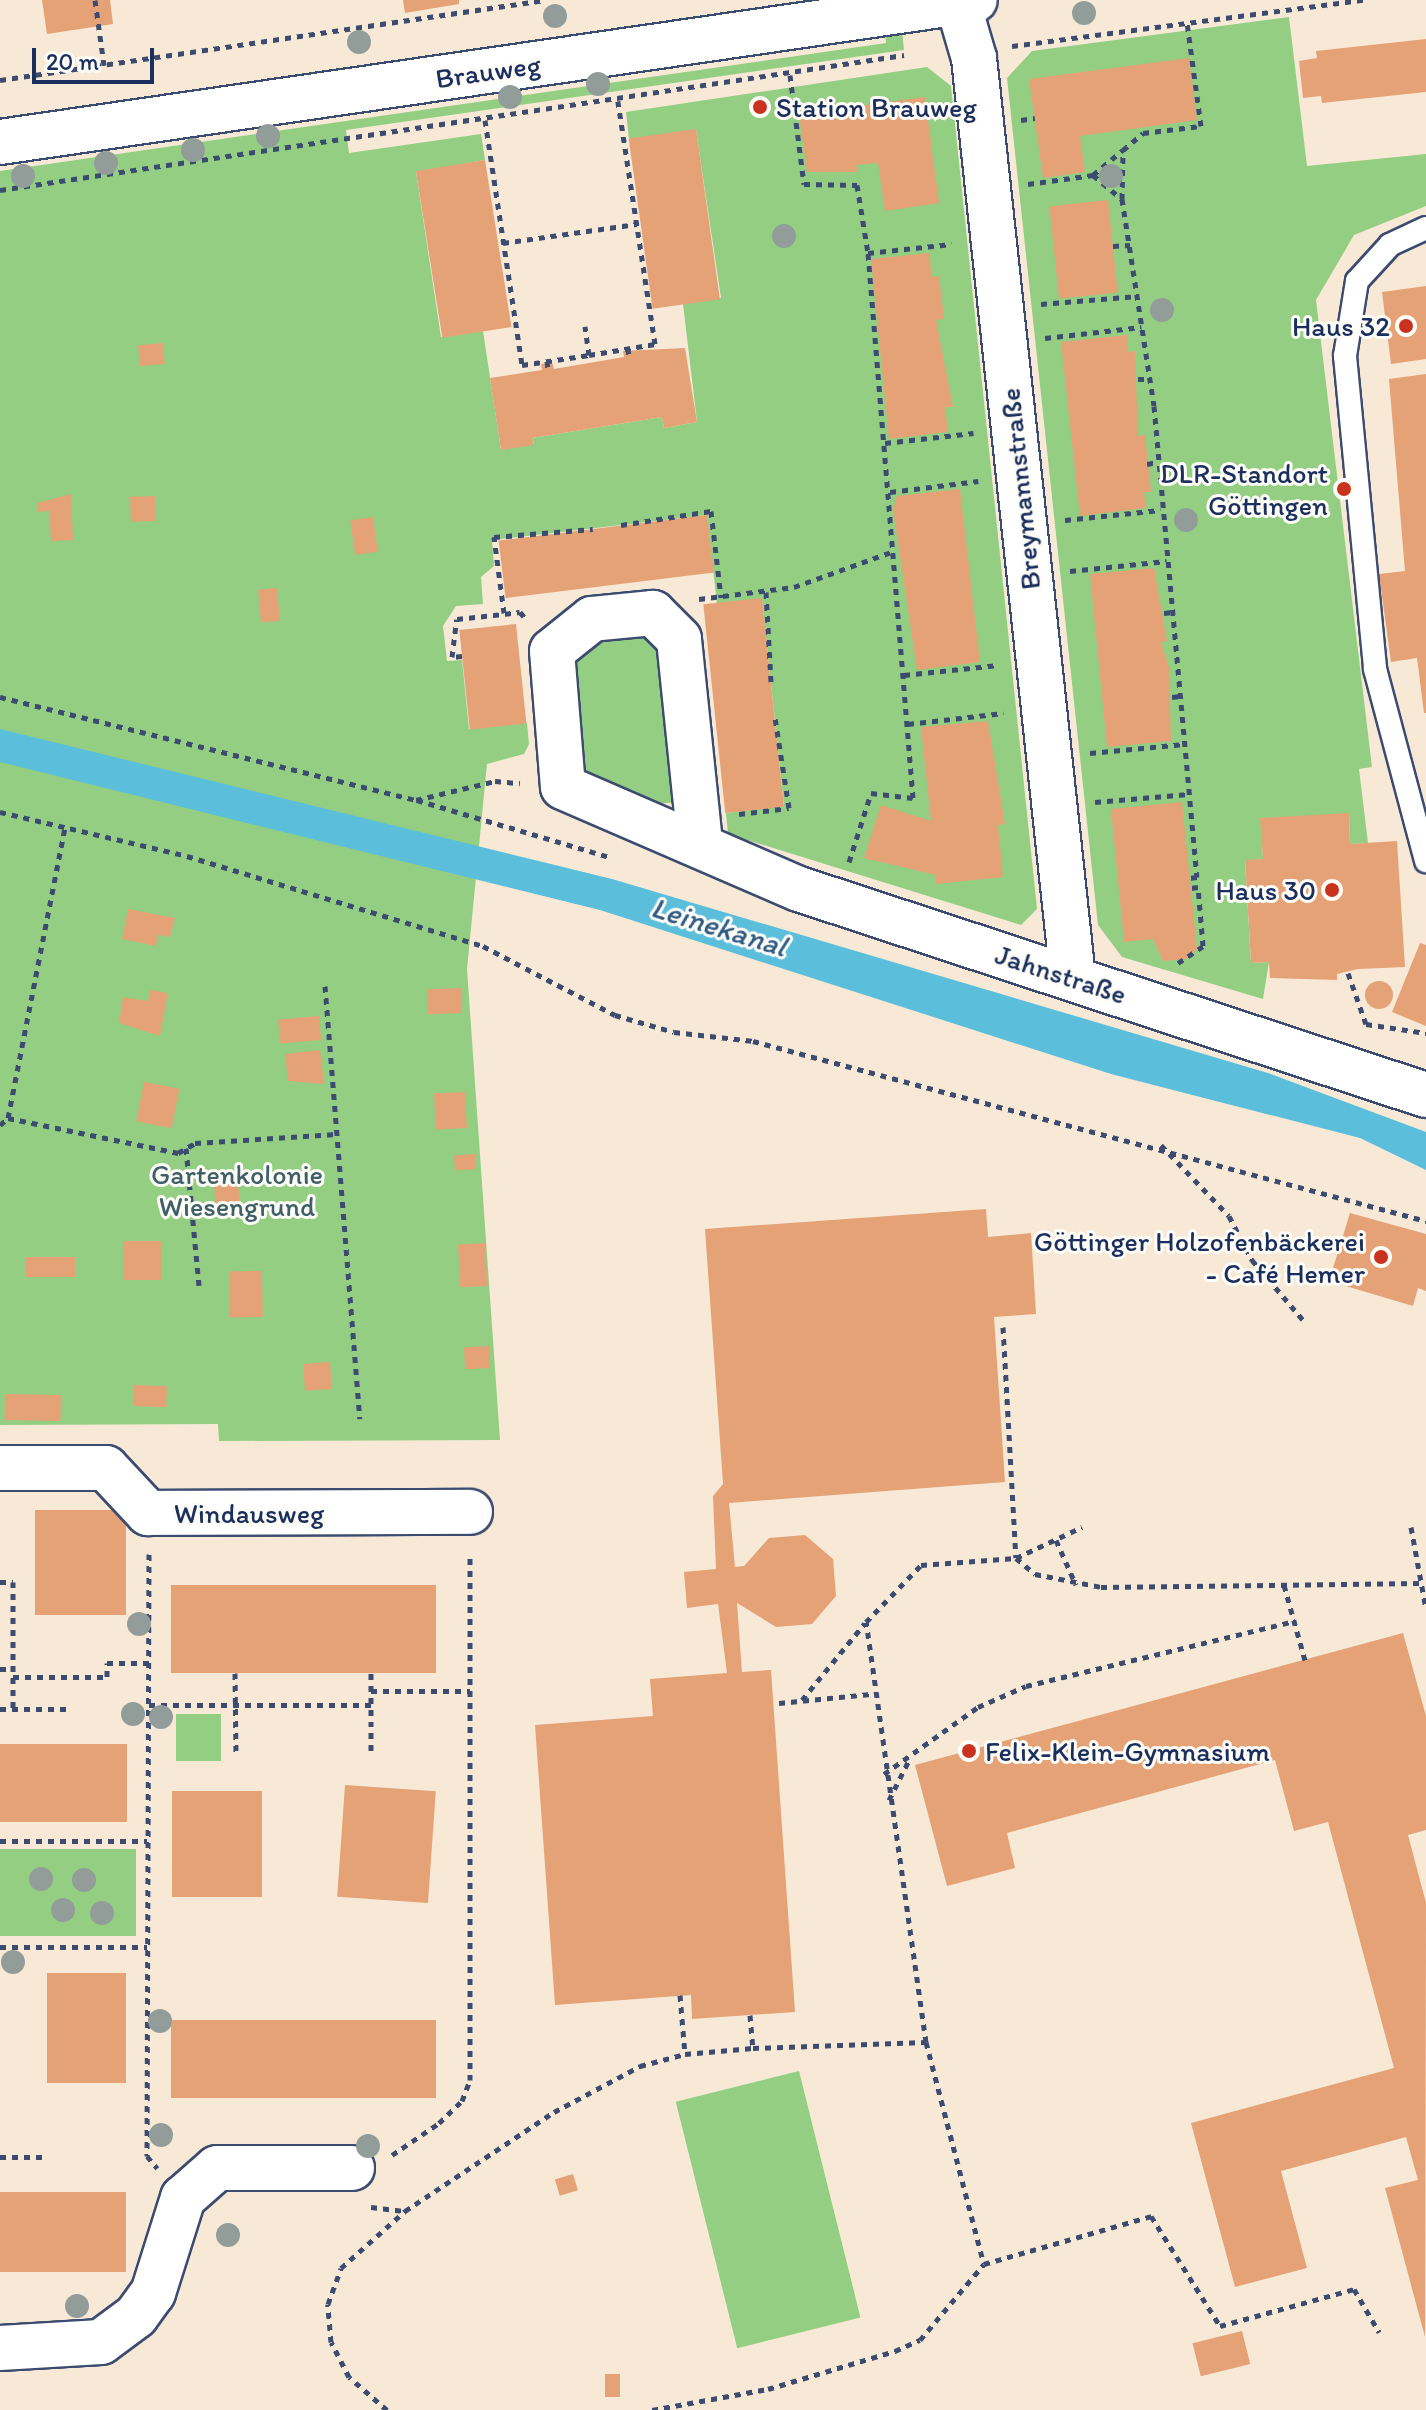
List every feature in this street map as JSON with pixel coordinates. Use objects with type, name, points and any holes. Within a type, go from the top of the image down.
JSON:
[{"type":"street","name":"Brauweg","points":[[0,142],[963,1]]},
{"type":"street","name":"Breymannstraße","points":[[963,1],[974,58],[1073,978]]},
{"type":"street","points":[[563,787],[552,651],[592,619],[653,613],[679,639],[699,830]]},
{"type":"street","name":"Jahnstraße","points":[[563,787],[699,830],[837,902],[1426,1095]]},
{"type":"street","name":"Windausweg","points":[[0,1468],[106,1468],[148,1513],[470,1512]]},
{"type":"street","points":[[0,2348],[101,2342],[136,2316],[153,2293],[183,2198],[217,2168],[352,2168]]},
{"type":"lane","points":[[1426,228],[1390,245],[1357,281],[1345,356],[1375,669],[1426,861]]},
{"type":"path","points":[[95,0],[104,65]]},
{"type":"path","points":[[0,80],[545,0]]},
{"type":"path","points":[[963,1],[1011,47],[1363,0]]},
{"type":"path","points":[[988,189],[1093,175],[1143,133],[1201,126],[1187,22]]},
{"type":"path","points":[[0,190],[900,59],[910,49]]},
{"type":"path","points":[[790,75],[804,184],[857,185],[868,253],[890,492],[913,798],[871,793],[837,902]]},
{"type":"path","points":[[485,120],[494,204],[522,365],[655,344],[633,182],[618,101]]},
{"type":"path","points":[[1123,150],[1122,199],[1149,379],[1181,696],[1190,850],[1197,877],[1189,878]]},
{"type":"path","points":[[1093,175],[1122,199]]},
{"type":"path","points":[[503,243],[637,224]]},
{"type":"path","points":[[868,253],[993,239]]},
{"type":"path","points":[[1113,246],[1130,245]]},
{"type":"path","points":[[1002,325],[1138,296]]},
{"type":"path","points":[[1002,325],[1141,327]]},
{"type":"path","points":[[585,326],[589,355]]},
{"type":"path","points":[[628,348],[629,357]]},
{"type":"path","points":[[547,361],[548,369]]},
{"type":"path","points":[[1138,379],[1149,379]]},
{"type":"path","points":[[885,443],[1014,428]]},
{"type":"path","points":[[1147,464],[1157,462]]},
{"type":"path","points":[[890,492],[1019,476]]},
{"type":"path","points":[[1024,525],[1160,510]]},
{"type":"path","points":[[621,525],[711,511],[721,597]]},
{"type":"path","points":[[504,613],[494,537],[593,529]]},
{"type":"path","points":[[653,613],[721,597],[766,592],[894,551]]},
{"type":"path","points":[[1030,575],[1166,561]]},
{"type":"path","points":[[766,592],[771,682]]},
{"type":"path","points":[[462,656],[452,657],[457,619],[520,612],[552,651]]},
{"type":"path","points":[[1164,613],[1173,612]]},
{"type":"path","points":[[904,675],[1039,660]]},
{"type":"path","points":[[1172,697],[1181,696]]},
{"type":"path","points":[[0,697],[416,800],[495,781],[563,787]]},
{"type":"path","points":[[908,724],[1044,709]]},
{"type":"path","points":[[699,830],[789,808],[775,718]]},
{"type":"path","points":[[1049,757],[1185,744]]},
{"type":"path","points":[[1055,806],[1189,794]]},
{"type":"path","points":[[0,812],[65,827],[483,946],[615,1015],[659,1028],[753,1041],[994,1111],[1160,1145],[1426,1221]]},
{"type":"path","points":[[0,1125],[8,1118],[65,827]]},
{"type":"path","points":[[1178,963],[1203,946],[1198,887],[1191,888]]},
{"type":"path","points":[[1348,973],[1366,1024],[1426,1033]]},
{"type":"path","points":[[325,986],[360,1419]]},
{"type":"path","points":[[8,1118],[178,1153],[186,1148],[337,1134]]},
{"type":"path","points":[[1160,1145],[1229,1216],[1252,1260],[1303,1320]]},
{"type":"path","points":[[186,1148],[199,1285]]},
{"type":"path","points":[[1003,1327],[1016,1558]]},
{"type":"path","points":[[352,2168],[371,2168],[439,2123],[462,2101],[470,2080],[470,1512]]},
{"type":"path","points":[[147,2156],[148,1513]]},
{"type":"path","points":[[802,1700],[866,1622],[921,1565],[1016,1558],[1082,1527]]},
{"type":"path","points":[[1411,1527],[1426,1609]]},
{"type":"path","points":[[1056,1540],[1076,1585]]},
{"type":"path","points":[[1016,1558],[1050,1583],[1076,1585],[1419,1583]]},
{"type":"path","points":[[0,1582],[13,1582],[13,1709]]},
{"type":"path","points":[[1284,1585],[1305,1660]]},
{"type":"path","points":[[884,1774],[978,1707],[1026,1686],[1295,1621]]},
{"type":"path","points":[[866,1622],[871,1694],[926,2042],[984,2264]]},
{"type":"path","points":[[13,1677],[107,1677],[107,1663],[149,1663]]},
{"type":"path","points":[[0,1669],[13,1669]]},
{"type":"path","points":[[235,1673],[236,1754]]},
{"type":"path","points":[[371,1673],[371,1754]]},
{"type":"path","points":[[371,1691],[470,1691]]},
{"type":"path","points":[[779,1703],[871,1694]]},
{"type":"path","points":[[149,1705],[371,1705]]},
{"type":"path","points":[[0,1709],[68,1709]]},
{"type":"path","points":[[888,1802],[909,1759]]},
{"type":"path","points":[[0,1841],[147,1841]]},
{"type":"path","points":[[0,1947],[147,1947]]},
{"type":"path","points":[[680,1995],[685,2054]]},
{"type":"path","points":[[750,2015],[753,2048]]},
{"type":"path","points":[[387,2410],[349,2377],[331,2342],[328,2304],[341,2268],[405,2211],[554,2112],[640,2066],[685,2054],[753,2048],[926,2042]]},
{"type":"path","points":[[0,2157],[43,2157]]},
{"type":"path","points":[[652,2410],[706,2404],[859,2362],[920,2340],[984,2264],[1151,2216],[1220,2326],[1354,2289],[1379,2332]]},
{"type":"green space","points":[[1289,17],[1307,166],[1426,154],[1426,206],[1354,235],[1316,300],[1372,767],[1359,769],[1368,843],[1350,844],[1349,814],[1261,819],[1263,859],[1245,861],[1251,963],[1269,962],[1263,999],[1122,957],[1098,925],[1007,78],[1032,51]]},
{"type":"green space","name":"Gartenkolonie Wiesengrund","points":[[902,30],[904,50],[346,130],[349,153],[481,134],[485,160],[416,172],[441,337],[483,331],[501,450],[534,444],[532,438],[662,417],[664,428],[697,422],[683,304],[721,298],[696,130],[629,139],[626,112],[927,67],[951,86],[1037,909],[1021,925],[728,834],[726,813],[784,806],[762,599],[717,604],[707,515],[492,540],[494,566],[481,577],[483,604],[456,606],[443,626],[447,661],[462,660],[469,729],[527,723],[529,744],[524,754],[487,764],[467,969],[500,1440],[219,1441],[218,1424],[0,1425],[0,171],[886,43],[885,32]]},
{"type":"green space","points":[[634,630],[666,646],[677,802],[657,804],[574,773],[564,655],[591,636]]},
{"type":"green space","points":[[176,1714],[221,1714],[221,1761],[176,1761]]},
{"type":"green space","points":[[0,1849],[136,1849],[136,1936],[0,1936]]},
{"type":"green space","points":[[799,2071],[860,2317],[737,2348],[676,2102]]},
{"type":"water","name":"Leinekanal","points":[[0,729],[612,879],[1268,1073],[1426,1132],[1426,1170],[1360,1138],[1111,1074],[600,910],[0,762]]},
{"type":"building","points":[[42,0],[110,0],[113,24],[47,34]]},
{"type":"building","points":[[403,0],[459,0],[459,4],[405,13]]},
{"type":"building","points":[[1426,39],[1426,92],[1322,103],[1321,96],[1303,98],[1299,61],[1317,58],[1316,51]]},
{"type":"building","points":[[1189,58],[1197,120],[1080,136],[1085,172],[1043,178],[1029,79]]},
{"type":"building","points":[[925,97],[939,203],[885,211],[878,163],[856,165],[858,172],[807,172],[799,114]]},
{"type":"building","name":"Station Brauweg","points":[[769,100],[771,111],[751,114],[749,103]]},
{"type":"building","points":[[696,129],[720,299],[653,309],[629,138]]},
{"type":"building","points":[[485,160],[511,327],[442,338],[416,171]]},
{"type":"building","points":[[1108,200],[1118,292],[1059,299],[1049,206]]},
{"type":"building","points":[[929,253],[932,277],[939,276],[944,319],[936,320],[953,407],[945,407],[948,432],[889,439],[871,259]]},
{"type":"building","name":"Haus 32","points":[[1426,286],[1426,359],[1391,364],[1382,292]]},
{"type":"building","points":[[1127,335],[1128,352],[1135,351],[1138,436],[1145,435],[1151,492],[1144,492],[1146,508],[1080,516],[1061,342]]},
{"type":"building","points":[[163,343],[165,364],[140,366],[138,345]]},
{"type":"building","points":[[685,348],[697,422],[664,428],[662,417],[532,438],[534,445],[501,450],[490,378],[542,370],[541,364],[552,362],[554,369],[624,357],[623,351]]},
{"type":"building","points":[[1426,374],[1424,713],[1417,658],[1391,662],[1379,574],[1405,571],[1389,379]]},
{"type":"building","points":[[960,489],[980,662],[917,670],[893,509],[897,496]]},
{"type":"building","points":[[71,494],[73,540],[51,541],[49,511],[37,512],[37,503]]},
{"type":"building","points":[[155,496],[156,521],[131,522],[130,497]]},
{"type":"building","points":[[707,515],[714,573],[506,598],[499,541]]},
{"type":"building","points":[[373,517],[378,552],[355,555],[350,520]]},
{"type":"building","points":[[1154,568],[1167,641],[1161,642],[1169,668],[1171,741],[1107,747],[1090,574]]},
{"type":"building","points":[[277,588],[280,621],[261,623],[258,590]]},
{"type":"building","points":[[762,598],[784,807],[725,813],[703,604]]},
{"type":"building","points":[[516,624],[526,723],[470,729],[459,630]]},
{"type":"building","points":[[988,721],[1005,824],[998,825],[1003,877],[936,884],[936,875],[864,858],[881,805],[931,821],[921,727]]},
{"type":"building","points":[[1182,802],[1197,949],[1186,959],[1163,961],[1153,939],[1124,942],[1111,809]]},
{"type":"building","name":"Haus 30","points":[[1349,813],[1350,844],[1397,841],[1405,967],[1358,969],[1337,974],[1337,980],[1270,978],[1269,962],[1251,963],[1245,860],[1263,859],[1260,818]]},
{"type":"building","points":[[128,909],[175,918],[170,937],[158,935],[156,946],[122,939]]},
{"type":"building","points":[[1420,943],[1426,945],[1426,1026],[1392,1012]]},
{"type":"building","points":[[1379,981],[1389,985],[1393,995],[1389,1005],[1379,1009],[1369,1005],[1365,995],[1369,985]]},
{"type":"building","points":[[461,988],[462,1013],[428,1014],[427,989]]},
{"type":"building","points":[[150,990],[168,993],[160,1036],[119,1023],[123,997],[148,1001]]},
{"type":"building","points":[[319,1016],[321,1040],[280,1043],[278,1020]]},
{"type":"building","points":[[320,1050],[324,1084],[288,1081],[285,1054]]},
{"type":"building","points":[[144,1082],[179,1089],[172,1128],[136,1121]]},
{"type":"building","points":[[465,1092],[467,1128],[436,1130],[434,1094]]},
{"type":"building","points":[[475,1154],[476,1169],[455,1170],[454,1155]]},
{"type":"building","points":[[237,1172],[240,1210],[216,1212],[213,1174]]},
{"type":"building","points":[[986,1209],[988,1237],[1031,1233],[1036,1314],[994,1317],[1005,1482],[729,1503],[735,1567],[744,1566],[769,1538],[805,1535],[833,1559],[836,1596],[812,1624],[776,1627],[737,1603],[742,1672],[771,1670],[795,2012],[692,2019],[691,1995],[555,2005],[535,1725],[653,1716],[650,1679],[727,1673],[718,1604],[687,1608],[684,1572],[716,1569],[713,1496],[723,1484],[705,1229]]},
{"type":"building","name":"Göttinger Holzofenbäckerei - Café Hemer","points":[[1350,1213],[1426,1234],[1426,1291],[1418,1288],[1413,1306],[1329,1281]]},
{"type":"building","points":[[123,1241],[161,1241],[161,1280],[123,1280]]},
{"type":"building","points":[[485,1243],[487,1286],[460,1287],[458,1244]]},
{"type":"building","points":[[25,1257],[75,1257],[75,1277],[25,1277]]},
{"type":"building","points":[[262,1271],[263,1317],[230,1318],[229,1272]]},
{"type":"building","points":[[489,1346],[490,1368],[465,1369],[464,1347]]},
{"type":"building","points":[[330,1362],[332,1389],[305,1391],[303,1364]]},
{"type":"building","points":[[134,1385],[167,1386],[166,1407],[133,1406]]},
{"type":"building","points":[[5,1394],[61,1395],[61,1421],[5,1420]]},
{"type":"building","points":[[35,1510],[126,1510],[126,1615],[35,1615]]},
{"type":"building","points":[[171,1585],[436,1585],[436,1673],[171,1673]]},
{"type":"building","points":[[1403,1633],[1426,1716],[1426,1830],[1408,1835],[1426,1903],[1425,2337],[1385,2188],[1418,2180],[1406,2137],[1281,2171],[1307,2268],[1235,2287],[1191,2123],[1394,2068],[1328,1822],[1294,1831],[1275,1760],[1007,1833],[1015,1868],[947,1886],[915,1765]]},
{"type":"building","points":[[0,1744],[127,1744],[127,1822],[0,1822]]},
{"type":"building","points":[[345,1785],[436,1791],[428,1903],[337,1897]]},
{"type":"building","points":[[172,1791],[262,1791],[262,1897],[172,1897]]},
{"type":"building","points":[[47,1973],[126,1973],[126,2083],[47,2083]]},
{"type":"building","points":[[171,2020],[436,2020],[436,2098],[171,2098]]},
{"type":"building","points":[[573,2174],[578,2190],[560,2196],[555,2180]]},
{"type":"building","points":[[0,2192],[126,2192],[126,2272],[0,2272]]},
{"type":"building","points":[[1242,2331],[1250,2364],[1201,2376],[1193,2343]]},
{"type":"building","points":[[605,2374],[620,2374],[620,2397],[605,2397]]},
{"type":"place","name":"Station Brauweg","points":[[760,107]]},
{"type":"place","name":"Haus 32","points":[[1406,326]]},
{"type":"place","name":"DLR-Standort Göttingen","points":[[1344,489]]},
{"type":"place","name":"Haus 30","points":[[1332,890]]},
{"type":"place","name":"Göttinger Holzofenbäckerei - Café Hemer","points":[[1381,1257]]},
{"type":"place","name":"Felix-Klein-Gymnasium","points":[[969,1751]]}]
